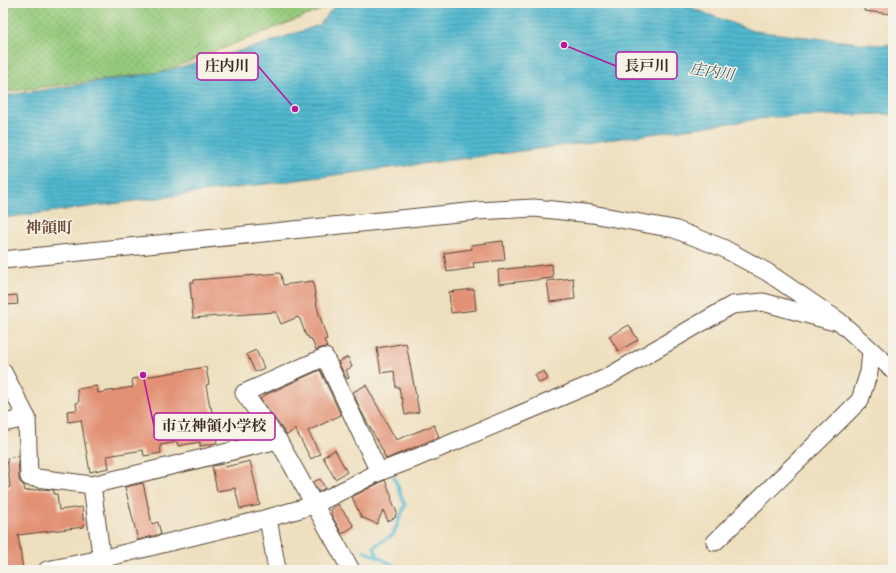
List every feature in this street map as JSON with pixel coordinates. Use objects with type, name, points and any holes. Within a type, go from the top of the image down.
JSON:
[{"type":"street","points":[[3,260],[477,210],[534,208],[592,214],[674,229],[723,248],[767,272],[839,322],[893,370]]},
{"type":"street","points":[[46,570],[102,565],[314,505],[379,472],[416,458],[606,378],[732,306],[763,302],[829,321],[839,322]]},
{"type":"street","points":[[715,542],[860,400],[869,372],[871,351]]},
{"type":"street","points":[[351,570],[278,440],[244,393],[326,358],[379,472]]},
{"type":"street","points":[[3,372],[26,418],[29,477],[92,485],[278,440]]},
{"type":"street","points":[[3,423],[26,418]]},
{"type":"street","points":[[92,485],[102,565]]},
{"type":"street","points":[[268,518],[277,570]]},
{"type":"green space","points":[[3,3],[336,4],[162,72],[3,92]]},
{"type":"water","points":[[685,3],[697,10],[753,31],[878,45],[893,44],[893,116],[887,114],[773,117],[3,218],[3,96],[162,72],[261,45],[319,25],[336,4]]},
{"type":"building","points":[[865,3],[892,3],[891,14],[864,11]]},
{"type":"building","points":[[503,241],[505,260],[473,263],[474,268],[447,272],[444,253],[472,249],[471,245]]},
{"type":"building","points":[[552,264],[553,278],[499,284],[498,270]]},
{"type":"building","points":[[281,274],[283,285],[313,281],[317,307],[327,339],[324,340],[327,347],[316,350],[311,338],[309,339],[308,336],[306,336],[298,317],[281,324],[276,312],[193,318],[190,282],[194,282],[194,280]]},
{"type":"building","points":[[573,278],[575,299],[550,302],[547,281]]},
{"type":"building","points":[[474,289],[476,310],[451,313],[449,292]]},
{"type":"building","points":[[17,295],[18,304],[6,305],[6,296]]},
{"type":"building","points":[[629,325],[638,340],[618,351],[609,336]]},
{"type":"building","points":[[406,343],[419,412],[405,415],[399,387],[396,388],[394,371],[381,373],[377,348]]},
{"type":"building","points":[[256,350],[264,368],[255,372],[247,354]]},
{"type":"building","points":[[348,357],[352,367],[346,370],[349,378],[347,379],[338,362]]},
{"type":"building","points":[[206,367],[209,384],[206,385],[217,443],[200,446],[200,442],[178,446],[177,442],[160,445],[161,453],[144,456],[143,450],[107,456],[109,468],[90,472],[81,420],[68,422],[67,411],[77,410],[76,403],[79,402],[77,389],[97,386],[98,393],[133,387],[132,379]]},
{"type":"building","points":[[320,370],[341,415],[308,431],[320,454],[311,459],[295,429],[287,435],[260,399],[267,394]]},
{"type":"building","points":[[544,371],[548,379],[539,383],[535,375]]},
{"type":"building","points":[[366,385],[396,440],[434,425],[439,437],[386,459],[360,409],[353,392]]},
{"type":"building","points":[[335,450],[347,472],[335,479],[323,457]]},
{"type":"building","points":[[18,456],[19,478],[25,491],[42,489],[54,490],[54,494],[57,494],[59,510],[82,507],[84,527],[18,535],[23,570],[6,570],[5,563],[3,563],[3,489],[10,487],[7,458]]},
{"type":"building","points":[[250,461],[260,505],[240,509],[235,488],[217,491],[212,466],[224,464],[225,467]]},
{"type":"building","points":[[320,479],[325,488],[318,492],[313,482]]},
{"type":"building","points":[[385,480],[397,513],[395,515],[396,517],[388,521],[383,510],[377,524],[361,517],[352,497]]},
{"type":"building","points":[[143,483],[152,524],[158,522],[161,534],[138,540],[125,487]]},
{"type":"building","points":[[338,504],[354,526],[342,534],[331,514],[331,510]]},
{"type":"waterway","points":[[378,557],[374,546],[393,535],[405,505],[394,477]]},
{"type":"waterway","points":[[364,551],[402,570]]},
{"type":"place","name":"長戸川","points":[[564,45]]},
{"type":"place","name":"庄内川","points":[[295,109]]},
{"type":"place","name":"市立神領小学校","points":[[143,375]]},
{"type":"district","name":"神領町","points":[[49,227]]}]
